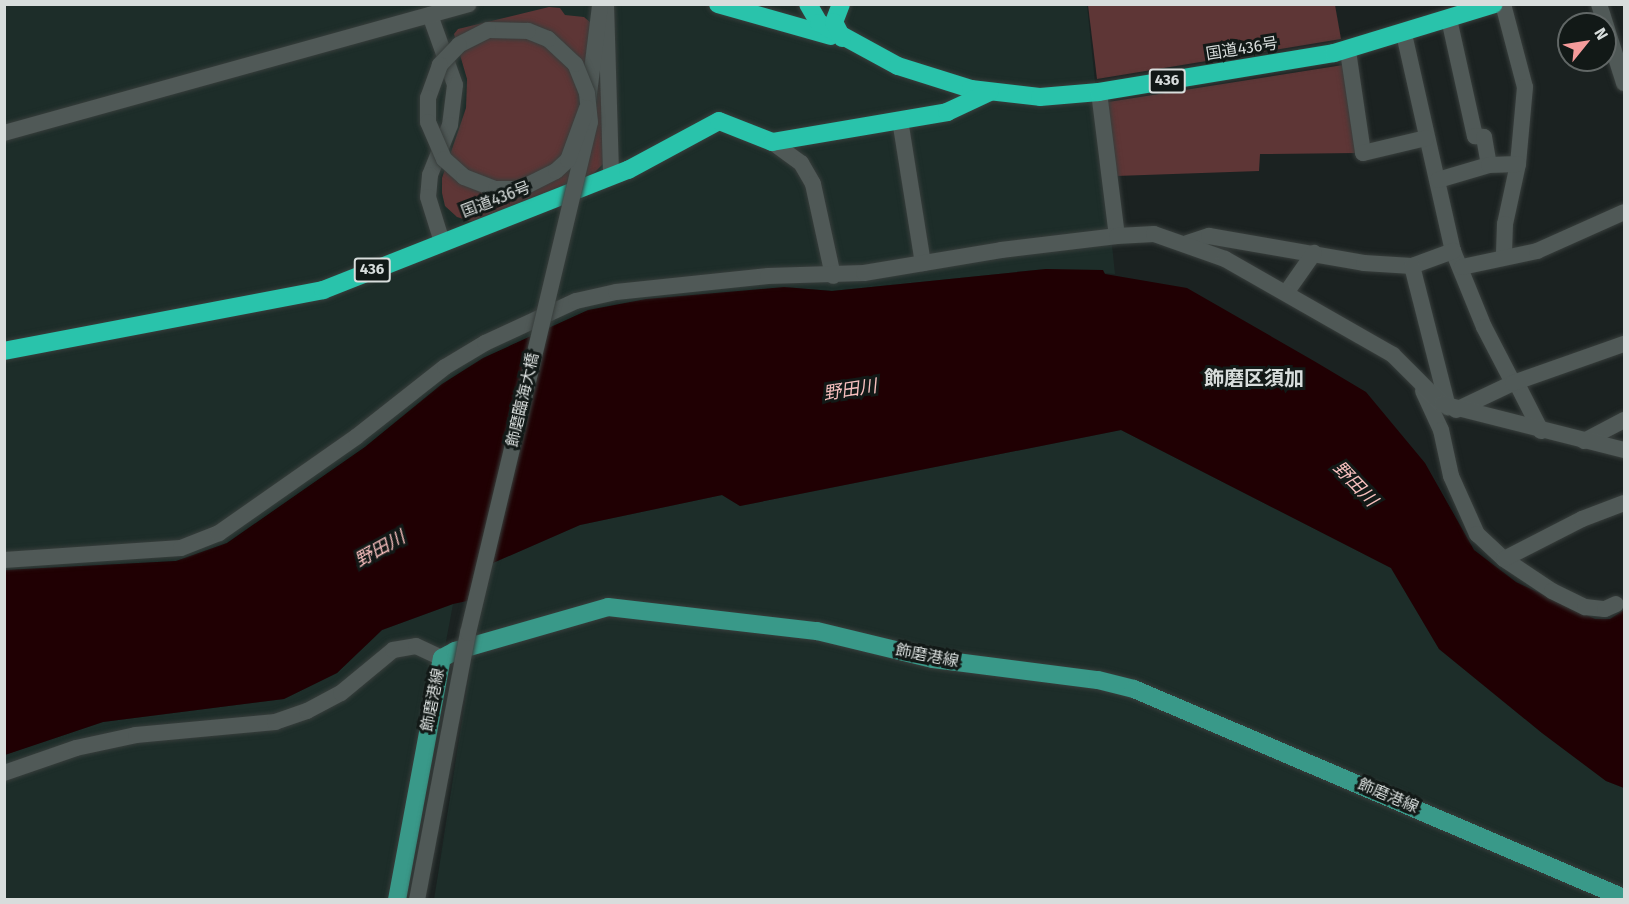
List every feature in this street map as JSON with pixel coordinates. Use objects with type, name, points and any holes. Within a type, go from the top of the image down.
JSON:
[{"type":"highway","points":[[718,4],[842,38]]},
{"type":"highway","name":"国道436号","points":[[808,4],[819,23],[842,38],[915,73],[990,93],[1040,97],[1099,92],[1348,51],[1494,4]]},
{"type":"highway","points":[[841,4],[834,22],[842,38]]},
{"type":"highway","name":"国道436号","points":[[4,351],[322,290],[611,176],[719,122],[772,142],[947,112],[990,93]]},
{"type":"main road","name":"飾磨港線","points":[[397,900],[442,658],[455,651],[608,607],[817,631],[933,659],[1098,680],[1167,702],[1624,898]]},
{"type":"street","points":[[4,133],[468,4]]},
{"type":"street","name":"飾磨臨海大橋","points":[[417,900],[468,633],[590,122],[587,93],[575,64],[548,39],[508,28],[474,36],[440,65],[428,98],[428,122],[444,159],[464,177],[496,189],[519,189],[556,171],[567,160],[587,108],[600,4]]},
{"type":"street","points":[[606,4],[611,176]]},
{"type":"street","points":[[1503,4],[1525,87],[1518,164],[1505,224],[1504,257]]},
{"type":"street","points":[[1599,4],[1624,83]]},
{"type":"street","points":[[430,15],[455,85],[450,125],[430,175],[428,197],[442,242]]},
{"type":"street","points":[[1449,19],[1475,136],[1484,137],[1489,165]]},
{"type":"street","points":[[1404,34],[1453,251],[1462,267],[1484,327],[1541,431]]},
{"type":"street","points":[[1348,51],[1363,153],[1426,138]]},
{"type":"street","points":[[1099,92],[1117,236]]},
{"type":"street","points":[[900,120],[923,263]]},
{"type":"street","points":[[772,142],[801,164],[813,184],[833,276]]},
{"type":"street","points":[[1437,180],[1489,165],[1518,164]]},
{"type":"street","points":[[1462,267],[1565,240],[1624,212]]},
{"type":"street","points":[[4,560],[181,548],[219,533],[356,437],[445,367],[485,343],[576,301],[616,292],[768,276],[833,276],[1117,236],[1154,234],[1187,243],[1286,293],[1393,355],[1421,385],[1452,409],[1624,450]]},
{"type":"street","points":[[1187,243],[1209,236],[1364,263],[1412,266],[1453,251]]},
{"type":"street","points":[[1286,293],[1314,253]]},
{"type":"street","points":[[1412,266],[1452,409]]},
{"type":"street","points":[[1452,409],[1514,382],[1624,344]]},
{"type":"street","points":[[1421,385],[1441,430],[1451,476],[1477,534],[1504,559],[1552,591],[1585,607],[1605,609],[1616,604]]},
{"type":"street","points":[[1584,441],[1624,420]]},
{"type":"street","points":[[1504,559],[1582,519],[1624,503]]},
{"type":"street","points":[[4,772],[76,748],[136,735],[275,722],[308,711],[341,693],[393,650],[416,646],[442,658]]},
{"type":"shaded area","points":[[4,5],[1087,5],[1115,274],[1046,269],[832,291],[784,287],[442,384],[365,447],[227,543],[176,561],[5,570]]},
{"type":"shaded area","points":[[1088,5],[1335,5],[1341,39],[1097,79]]},
{"type":"shaded area","points":[[549,7],[560,8],[565,15],[584,17],[604,34],[605,162],[590,177],[473,222],[457,217],[445,206],[442,193],[442,178],[466,108],[467,79],[454,34],[458,29]]},
{"type":"shaded area","points":[[1343,65],[1357,153],[1260,154],[1259,171],[1116,176],[1108,102]]},
{"type":"shaded area","points":[[1121,430],[1391,568],[1439,649],[1542,733],[1606,781],[1624,788],[1624,899],[434,900],[486,566],[580,525],[722,495],[740,506]]},
{"type":"shaded area","points":[[453,604],[398,899],[5,899],[4,755],[103,722],[284,699],[337,673],[382,630]]},
{"type":"water","name":"野田川","points":[[1046,269],[1103,270],[1105,274],[1187,288],[1314,361],[1366,392],[1425,463],[1474,550],[1516,582],[1595,619],[1610,619],[1624,610],[1624,788],[1606,781],[1542,733],[1439,649],[1391,568],[1121,430],[740,506],[722,495],[580,525],[486,566],[481,598],[453,604],[382,630],[337,673],[284,699],[103,722],[5,755],[5,570],[176,561],[227,543],[365,447],[442,384],[483,358],[588,310],[646,299],[784,287],[832,291]]},
{"type":"district","name":"飾磨区須加","points":[[1254,378]]}]
